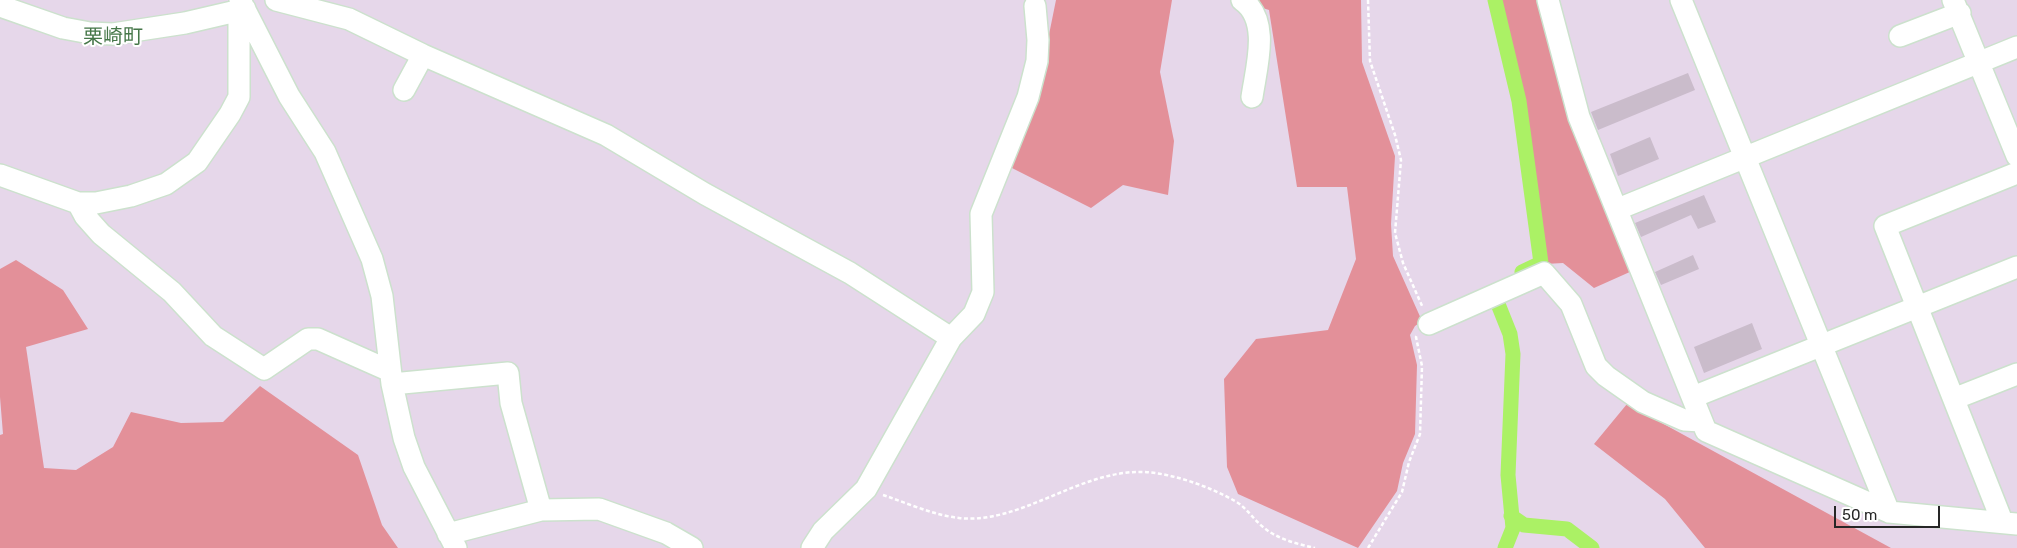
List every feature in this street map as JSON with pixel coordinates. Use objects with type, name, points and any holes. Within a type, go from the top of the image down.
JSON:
[{"type":"street","points":[[276,0],[349,19],[423,55],[606,135],[705,194],[850,273],[951,338]]},
{"type":"street","points":[[1242,0],[1248,5],[1258,23],[1259,38],[1252,97]]},
{"type":"street","points":[[1548,0],[1579,117],[1618,209],[1706,431],[1888,512],[2010,522],[1956,398],[1885,226],[2017,173]]},
{"type":"street","points":[[1681,0],[1888,512]]},
{"type":"street","points":[[812,548],[823,531],[866,489],[951,338],[974,314],[983,292],[982,214],[1009,148],[1030,88],[1037,61],[1038,40],[1033,2]]},
{"type":"street","points":[[0,6],[63,28],[113,34],[148,30],[241,7]]},
{"type":"street","points":[[1900,36],[1957,6],[2017,156]]},
{"type":"street","points":[[241,7],[289,96],[325,152],[372,259],[382,296],[396,409],[414,467],[452,541],[542,510],[598,509],[666,533],[692,548]]},
{"type":"street","points":[[0,175],[78,203],[96,203],[154,189],[166,184],[197,162],[230,114],[239,97],[241,7]]},
{"type":"street","points":[[1618,209],[2017,47]]},
{"type":"street","points":[[404,90],[423,55]]},
{"type":"street","points":[[78,203],[85,216],[101,234],[172,292],[213,336],[264,369],[308,339],[318,339],[391,378],[508,373],[511,403],[542,510]]},
{"type":"street","points":[[1693,397],[2017,267]]},
{"type":"street","points":[[1429,324],[1544,273],[1571,304],[1596,366],[1606,376],[1644,402],[1684,420],[1701,421]]},
{"type":"street","points":[[1956,398],[2017,374]]},
{"type":"path","points":[[1368,0],[1370,61],[1395,134],[1401,160],[1396,233],[1402,263],[1429,324],[1421,329],[1416,337],[1422,366],[1420,434],[1409,462],[1402,492],[1368,548]]},
{"type":"path","points":[[866,489],[918,507],[959,518],[979,517],[1014,510],[1097,478],[1126,472],[1166,475],[1235,501],[1254,516],[1263,527],[1290,542],[1315,548]]},
{"type":"shaded area","points":[[1056,0],[1172,0],[1160,72],[1174,141],[1168,195],[1123,185],[1091,208],[1010,167],[1036,99]]},
{"type":"shaded area","points":[[1237,0],[1361,0],[1362,62],[1395,156],[1391,224],[1393,256],[1422,321],[1415,326],[1410,335],[1417,365],[1415,434],[1403,463],[1397,491],[1358,548],[1238,494],[1227,467],[1224,379],[1256,339],[1328,330],[1356,259],[1347,187],[1297,187],[1269,10]]},
{"type":"shaded area","points":[[1498,0],[1538,0],[1632,271],[1594,288],[1563,263],[1545,264],[1523,100]]},
{"type":"shaded area","points":[[16,260],[63,290],[88,329],[26,347],[44,468],[76,470],[113,447],[131,412],[181,423],[223,422],[260,386],[358,455],[382,525],[398,548],[0,548],[0,435],[3,434],[0,397],[0,269]]},
{"type":"shaded area","points":[[1627,404],[1891,548],[1705,548],[1665,499],[1594,444]]},
{"type":"building","points":[[1688,73],[1695,90],[1598,130],[1591,112]]},
{"type":"building","points":[[1650,137],[1659,159],[1618,176],[1610,154]]},
{"type":"building","points":[[1704,195],[1716,222],[1698,229],[1691,215],[1641,237],[1635,223]]},
{"type":"building","points":[[1693,255],[1699,269],[1661,285],[1655,272]]},
{"type":"building","points":[[1752,323],[1762,349],[1704,373],[1694,347]]},
{"type":"waterway","points":[[1495,0],[1519,101],[1541,263],[1522,272]]},
{"type":"waterway","points":[[1498,304],[1510,334],[1513,354],[1508,475],[1513,528],[1505,548]]},
{"type":"waterway","points":[[1511,516],[1524,525],[1567,529],[1592,548]]},
{"type":"district","name":"栗崎町","points":[[113,37]]}]
